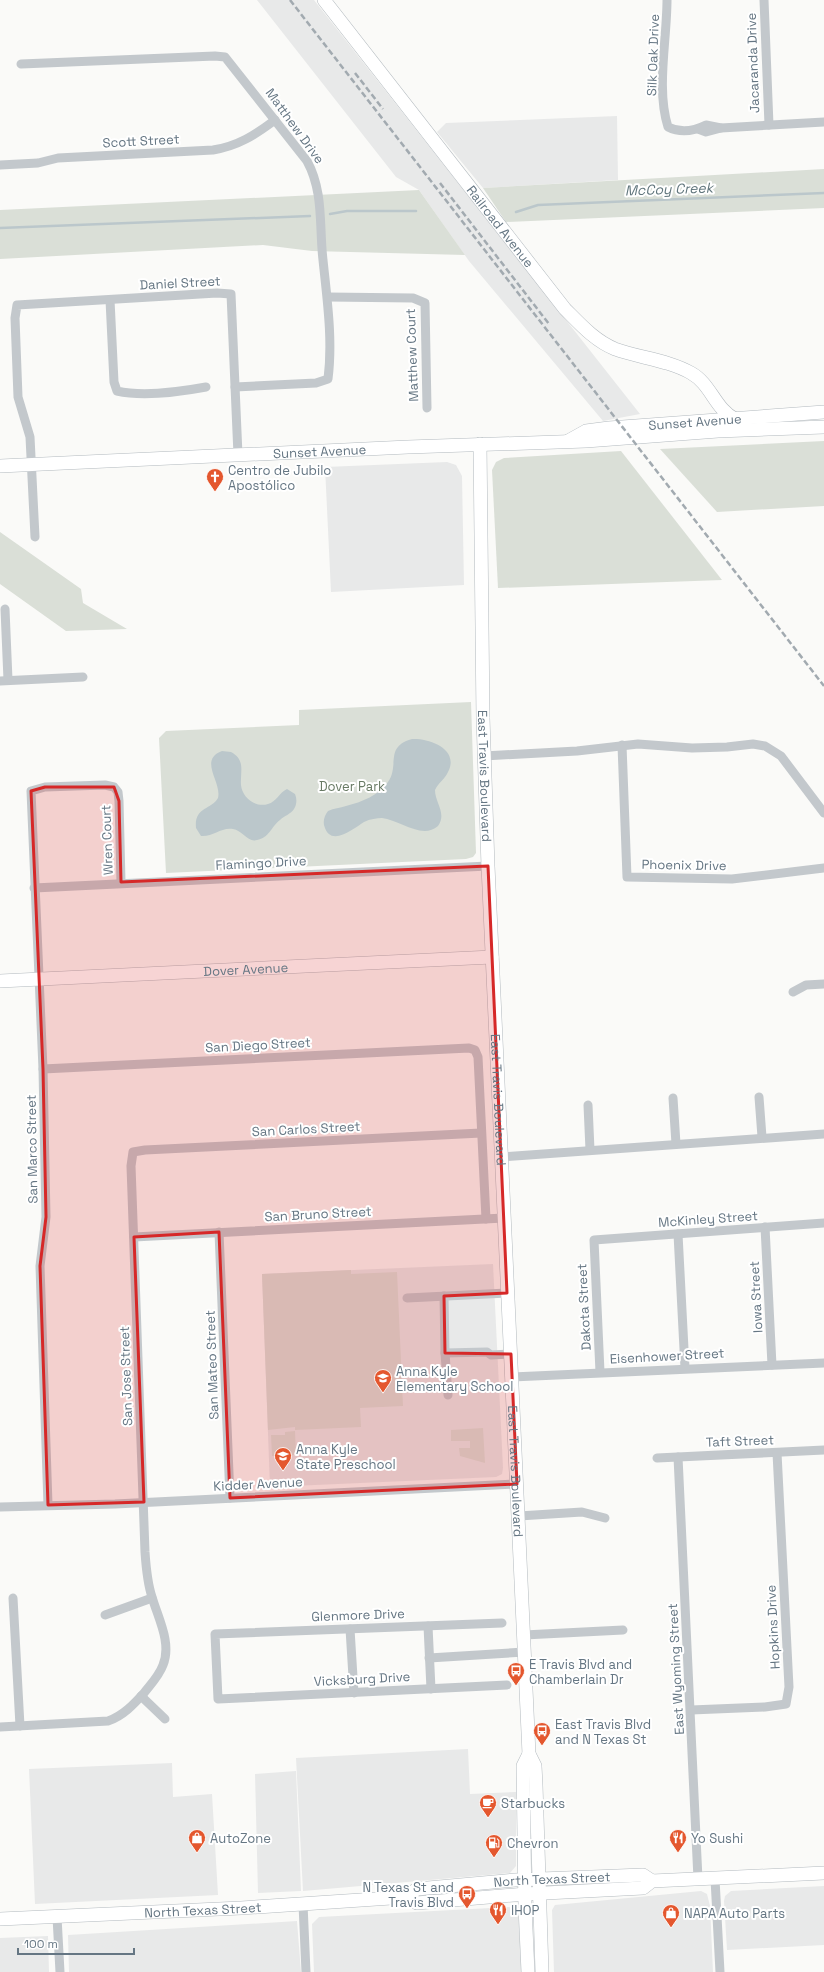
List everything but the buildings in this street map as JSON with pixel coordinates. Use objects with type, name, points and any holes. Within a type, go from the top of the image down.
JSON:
[{"type":"main road","name":"Railroad Avenue","points":[[324,0],[565,309],[580,325],[594,337],[614,348],[677,367],[693,374],[712,393],[722,410],[735,419]]},
{"type":"main road","points":[[716,401],[718,426]]},
{"type":"main road","name":"Sunset Avenue","points":[[718,426],[735,419],[824,412]]},
{"type":"main road","name":"Sunset Avenue","points":[[0,466],[568,441],[718,426],[824,426]]},
{"type":"main road","name":"East Travis Boulevard","points":[[480,444],[484,756],[488,866],[529,1754],[535,1766],[542,1972]]},
{"type":"main road","name":"Dover Avenue","points":[[0,981],[492,957]]},
{"type":"main road","name":"East Travis Boulevard","points":[[528,1972],[523,1766],[529,1754]]},
{"type":"main road","name":"North Texas Street","points":[[0,1919],[303,1904],[406,1897],[418,1903],[526,1894],[539,1886],[643,1875],[652,1881],[824,1873]]},
{"type":"main road","name":"North Texas Street","points":[[406,1897],[417,1889],[526,1880],[539,1886]]},
{"type":"street","name":"Silk Oak Drive","points":[[667,0],[667,28],[663,58],[665,116],[668,127],[677,131],[698,129],[706,125],[721,128],[824,122]]},
{"type":"street","name":"Jacaranda Drive","points":[[764,0],[769,125]]},
{"type":"street","name":"Matthew Drive","points":[[21,64],[216,56],[225,57],[307,161],[317,183],[319,197],[323,259],[328,297],[328,379],[316,383],[235,387]]},
{"type":"street","name":"Scott Street","points":[[0,165],[38,163],[58,158],[213,150],[230,147],[245,141],[275,120]]},
{"type":"street","name":"Daniel Street","points":[[31,465],[30,437],[18,397],[15,318],[17,305],[217,293],[231,294],[238,455]]},
{"type":"street","name":"Matthew Court","points":[[328,297],[413,298],[425,303],[427,408]]},
{"type":"street","points":[[110,300],[114,382],[117,391],[129,394],[186,391],[206,387]]},
{"type":"street","points":[[31,465],[35,537]]},
{"type":"street","points":[[5,609],[4,680],[84,677]]},
{"type":"street","points":[[484,756],[577,751],[638,744],[692,748],[727,747],[753,744],[765,746],[781,756],[824,813]]},
{"type":"street","name":"Phoenix Drive","points":[[622,745],[627,877],[732,879],[824,868]]},
{"type":"street","name":"Wren Court","points":[[31,791],[45,787],[105,785],[114,787],[118,792],[119,801],[121,882]]},
{"type":"street","name":"San Marco Street","points":[[31,791],[43,1069],[46,1217],[40,1266],[48,1505]]},
{"type":"street","name":"Flamingo Drive","points":[[34,888],[121,882],[488,866]]},
{"type":"street","points":[[793,992],[806,985],[824,984]]},
{"type":"street","name":"San Diego Street","points":[[43,1069],[461,1049],[475,1050]]},
{"type":"street","name":"East Travis Boulevard","points":[[475,1050],[478,1057],[486,1219]]},
{"type":"street","points":[[759,1096],[762,1137]]},
{"type":"street","points":[[673,1098],[676,1144]]},
{"type":"street","points":[[588,1105],[590,1150]]},
{"type":"street","name":"San Carlos Street","points":[[133,1152],[145,1150],[481,1133]]},
{"type":"street","points":[[501,1157],[762,1137],[824,1134]]},
{"type":"street","name":"San Jose Street","points":[[0,1727],[108,1721],[124,1713],[141,1696],[158,1676],[164,1664],[166,1651],[160,1620],[152,1598],[146,1574],[131,1166],[133,1152]]},
{"type":"street","name":"San Bruno Street","points":[[134,1237],[504,1218]]},
{"type":"street","name":"McKinley Street","points":[[594,1240],[824,1223]]},
{"type":"street","name":"Iowa Street","points":[[765,1227],[772,1365]]},
{"type":"street","name":"San Mateo Street","points":[[219,1232],[230,1498]]},
{"type":"street","points":[[678,1234],[685,1368]]},
{"type":"street","name":"Dakota Street","points":[[594,1240],[600,1372]]},
{"type":"street","points":[[407,1298],[508,1293]]},
{"type":"street","points":[[444,1296],[445,1353],[448,1395]]},
{"type":"street","points":[[445,1353],[487,1352],[491,1355],[511,1354]]},
{"type":"street","name":"Eisenhower Street","points":[[512,1377],[685,1368],[824,1363]]},
{"type":"street","name":"Taft Street","points":[[657,1458],[824,1450]]},
{"type":"street","name":"Hopkins Drive","points":[[691,1710],[765,1707],[786,1704],[789,1687],[777,1453]]},
{"type":"street","name":"East Wyoming Street","points":[[678,1457],[698,1879]]},
{"type":"street","name":"Kidder Avenue","points":[[0,1507],[144,1502],[517,1484]]},
{"type":"street","points":[[519,1516],[582,1512],[605,1518]]},
{"type":"street","points":[[13,1598],[20,1726]]},
{"type":"street","points":[[105,1615],[152,1598]]},
{"type":"street","name":"Glenmore Drive","points":[[218,1699],[215,1634],[502,1623]]},
{"type":"street","points":[[428,1626],[431,1689]]},
{"type":"street","points":[[350,1629],[354,1693]]},
{"type":"street","points":[[524,1635],[623,1630]]},
{"type":"street","points":[[429,1658],[524,1652]]},
{"type":"street","name":"Vicksburg Drive","points":[[218,1699],[507,1685]]},
{"type":"street","points":[[141,1696],[166,1719]]},
{"type":"street","points":[[715,1878],[720,1972]]},
{"type":"street","points":[[303,1904],[306,1972]]},
{"type":"street","points":[[57,1917],[60,1972]]},
{"type":"highlighted area","points":[[45,787],[114,787],[119,801],[121,882],[488,866],[507,1293],[444,1296],[445,1353],[511,1354],[517,1484],[230,1498],[219,1232],[134,1237],[144,1502],[48,1505],[40,1266],[46,1217],[43,1069],[31,791]]},
{"type":"shaded area","points":[[257,0],[314,0],[640,414],[603,421],[469,261],[419,190],[396,177]]},
{"type":"shaded area","points":[[617,116],[618,180],[483,188],[437,132],[446,123]]},
{"type":"shaded area","points":[[447,462],[456,465],[462,476],[464,585],[331,592],[325,467]]},
{"type":"shaded area","points":[[412,739],[426,740],[441,746],[450,757],[451,764],[448,772],[435,790],[435,795],[441,812],[438,826],[432,830],[425,831],[411,828],[389,819],[380,818],[366,821],[342,835],[331,836],[327,832],[324,825],[325,816],[328,811],[358,802],[380,791],[391,776],[395,752],[398,747],[403,742]]},
{"type":"shaded area","points":[[222,751],[231,752],[239,759],[242,789],[244,794],[254,803],[263,805],[271,803],[287,789],[295,794],[296,803],[293,811],[280,820],[267,835],[261,839],[251,840],[233,829],[225,829],[209,835],[201,836],[196,828],[196,821],[200,812],[215,802],[218,798],[217,785],[211,766],[215,755]]},
{"type":"shaded area","name":"Anna Kyle Elementary School","points":[[493,1264],[503,1468],[502,1474],[496,1477],[270,1487],[262,1274]]},
{"type":"shaded area","points":[[468,1749],[470,1794],[516,1792],[516,1866],[510,1873],[303,1891],[296,1758]]},
{"type":"shaded area","points":[[172,1763],[173,1797],[212,1794],[218,1895],[35,1904],[29,1769]]},
{"type":"shaded area","points":[[296,1771],[301,1891],[258,1893],[255,1774]]},
{"type":"shaded area","points":[[824,1886],[824,1945],[727,1950],[724,1901],[725,1896],[731,1891]]},
{"type":"shaded area","points":[[701,1891],[707,1894],[710,1906],[713,1972],[554,1972],[552,1910],[555,1905]]},
{"type":"shaded area","points":[[512,1907],[518,1912],[522,1972],[314,1972],[312,1924],[319,1917]]},
{"type":"shaded area","points":[[297,1921],[301,1972],[69,1972],[68,1935]]},
{"type":"shaded area","points":[[48,1936],[49,1972],[0,1972],[0,1938]]},
{"type":"green space","points":[[824,169],[824,208],[506,222],[483,188]]},
{"type":"green space","points":[[419,190],[465,255],[312,251],[263,245],[0,259],[0,210]]},
{"type":"green space","points":[[824,441],[824,506],[717,512],[660,449]]},
{"type":"green space","points":[[621,451],[722,580],[498,588],[492,470],[496,462],[504,458]]},
{"type":"green space","points":[[0,532],[81,589],[83,603],[127,629],[66,631],[0,584]]},
{"type":"green space","name":"Dover Park","points":[[471,702],[476,853],[473,857],[466,859],[166,873],[159,738],[166,731],[299,725],[299,710]]},
{"type":"green space","points":[[351,1270],[351,1274],[397,1272],[403,1406],[360,1408],[361,1427],[295,1430],[295,1427],[268,1430],[262,1274]]},
{"type":"green space","points":[[483,1428],[485,1463],[460,1456],[459,1448],[470,1448],[470,1441],[451,1441],[451,1430]]},
{"type":"green space","points":[[295,1431],[296,1455],[272,1456],[271,1435],[285,1435],[285,1432]]},
{"type":"waterway","name":"McCoy Creek","points":[[516,212],[538,205],[824,193]]},
{"type":"waterway","points":[[330,214],[347,211],[416,211]]},
{"type":"waterway","points":[[0,228],[310,216]]},
{"type":"railway","points":[[290,0],[824,686]]},
{"type":"railway","points":[[355,73],[383,109]]},
{"type":"railway","points":[[440,183],[549,324]]},
{"type":"place","name":"Centro de Jubilo Apostólico","points":[[215,492]]},
{"type":"place","name":"Anna Kyle Elementary School","points":[[383,1393]]},
{"type":"place","name":"Anna Kyle State Preschool","points":[[283,1471]]},
{"type":"place","name":"E Travis Blvd and Chamberlain Dr","points":[[516,1686]]},
{"type":"place","name":"East Travis Blvd and N Texas St","points":[[542,1746]]},
{"type":"place","name":"Starbucks","points":[[488,1818]]},
{"type":"place","name":"AutoZone","points":[[197,1853]]},
{"type":"place","name":"Yo Sushi","points":[[678,1853]]},
{"type":"place","name":"Chevron","points":[[494,1858]]},
{"type":"place","name":"N Texas St and Travis Blvd","points":[[467,1909]]},
{"type":"place","name":"IHOP","points":[[498,1925]]},
{"type":"place","name":"NAPA Auto Parts","points":[[671,1928]]}]
